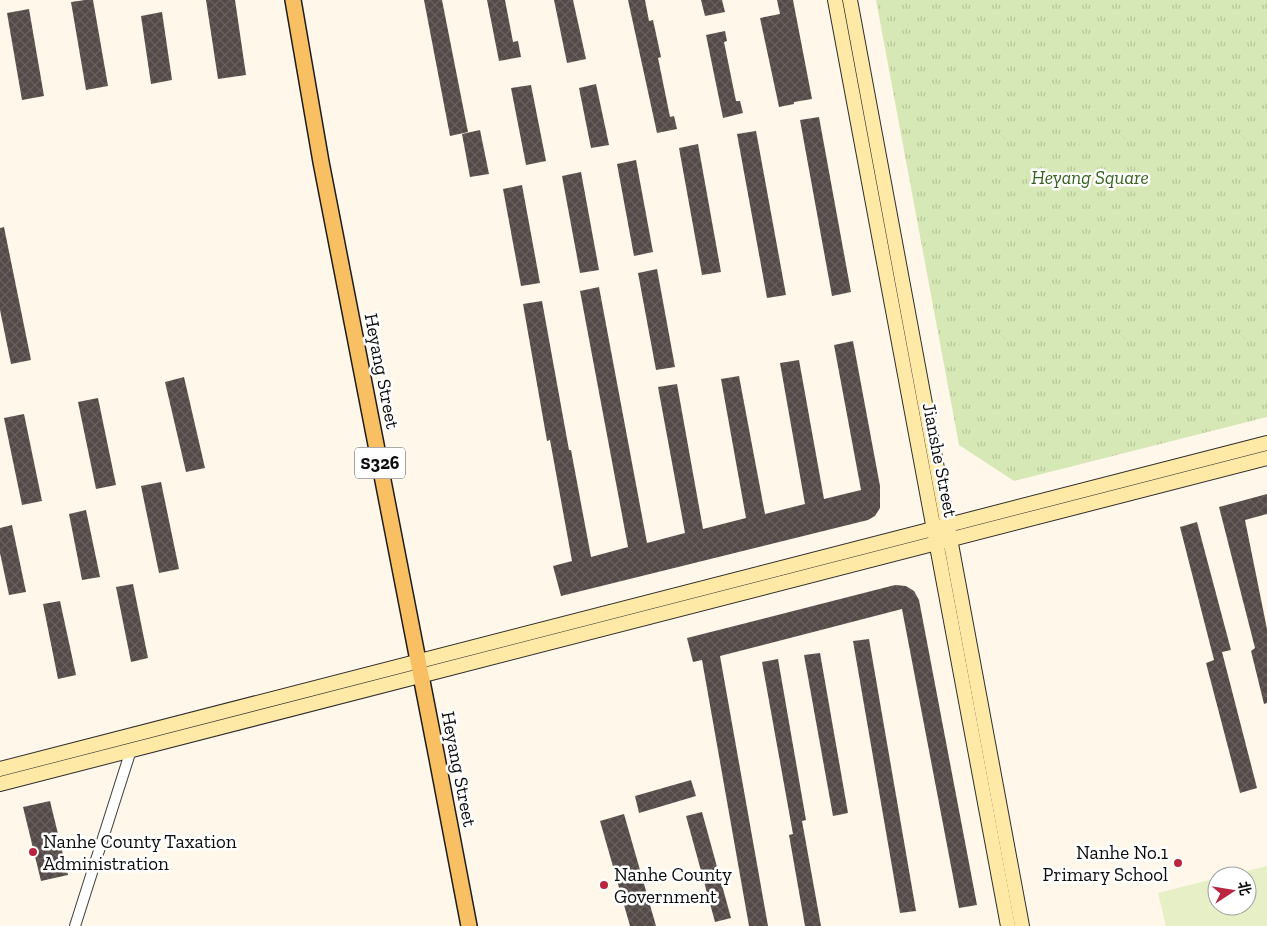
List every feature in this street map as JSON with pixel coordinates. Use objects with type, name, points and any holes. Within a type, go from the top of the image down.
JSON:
[{"type":"main road","name":"Heyang Street","points":[[284,0],[294,69],[312,163],[469,926]]},
{"type":"main road","name":"Heyang Street","points":[[293,0],[320,162],[415,670],[459,926]]},
{"type":"main road","name":"Jianshe Street","points":[[835,0],[1008,926]]},
{"type":"main road","name":"Jianshe Street","points":[[850,0],[1022,926]]},
{"type":"main road","points":[[0,784],[131,750],[415,670],[947,525],[1267,443]]},
{"type":"main road","points":[[0,769],[950,540],[1267,458]]},
{"type":"street","points":[[76,926],[131,750]]},
{"type":"green space","name":"Heyang Square","points":[[876,0],[1267,0],[1267,417],[1014,481],[959,445]]},
{"type":"green space","points":[[1267,866],[1267,926],[1166,926],[1158,893],[1207,881],[1207,916],[1257,916],[1257,868]]},
{"type":"building","points":[[93,0],[108,86],[86,90],[71,2]]},
{"type":"building","points":[[206,0],[235,0],[246,75],[218,79]]},
{"type":"building","points":[[424,0],[442,0],[468,132],[450,136]]},
{"type":"building","points":[[487,0],[505,0],[513,42],[518,41],[521,57],[499,61]]},
{"type":"building","points":[[554,0],[573,0],[586,59],[567,63]]},
{"type":"building","points":[[628,0],[645,0],[649,21],[653,20],[661,57],[658,58],[670,117],[674,116],[677,129],[657,133]]},
{"type":"building","points":[[701,0],[722,0],[725,12],[705,16]]},
{"type":"building","points":[[777,0],[793,0],[812,99],[779,107],[760,18],[780,14]]},
{"type":"building","points":[[29,9],[44,96],[22,100],[7,13]]},
{"type":"building","points":[[162,12],[172,80],[151,84],[141,16]]},
{"type":"building","points":[[725,31],[727,41],[724,42],[736,101],[740,101],[743,113],[723,118],[706,35]]},
{"type":"building","points":[[596,84],[609,145],[591,148],[579,88]]},
{"type":"building","points":[[531,85],[546,161],[526,165],[511,88]]},
{"type":"building","points":[[819,117],[851,292],[832,296],[800,120]]},
{"type":"building","points":[[480,130],[489,174],[470,177],[462,134]]},
{"type":"building","points":[[756,131],[786,295],[767,298],[737,134]]},
{"type":"building","points":[[698,144],[721,272],[702,275],[679,148]]},
{"type":"building","points":[[636,160],[653,252],[634,256],[617,164]]},
{"type":"building","points":[[581,172],[599,270],[580,273],[562,176]]},
{"type":"building","points":[[522,185],[540,283],[521,286],[503,189]]},
{"type":"building","points":[[4,227],[31,360],[11,364],[0,310],[0,228]]},
{"type":"building","points":[[657,269],[675,367],[656,370],[638,273]]},
{"type":"building","points":[[599,287],[647,543],[685,533],[658,387],[677,384],[703,529],[746,518],[721,379],[739,376],[765,514],[805,504],[780,363],[799,360],[824,499],[861,490],[834,345],[853,341],[880,486],[880,508],[875,516],[868,520],[561,596],[553,566],[572,561],[550,440],[547,441],[523,304],[542,301],[591,557],[628,547],[580,291]]},
{"type":"building","points":[[184,377],[205,468],[186,472],[165,382]]},
{"type":"building","points":[[98,398],[116,485],[96,489],[78,402]]},
{"type":"building","points":[[24,414],[42,501],[22,505],[4,418]]},
{"type":"building","points":[[161,482],[179,569],[159,573],[141,486]]},
{"type":"building","points":[[1267,494],[1267,514],[1245,520],[1267,629],[1267,703],[1264,704],[1251,651],[1255,648],[1219,507]]},
{"type":"building","points":[[86,510],[100,577],[82,580],[69,514]]},
{"type":"building","points":[[1197,522],[1231,650],[1222,652],[1257,788],[1240,793],[1206,663],[1214,660],[1180,527]]},
{"type":"building","points":[[12,525],[26,592],[9,595],[0,553],[0,528]]},
{"type":"building","points":[[133,584],[148,658],[131,662],[116,587]]},
{"type":"building","points":[[895,585],[906,586],[914,591],[919,600],[977,905],[959,908],[902,609],[720,656],[768,926],[749,926],[702,660],[693,662],[687,638]]},
{"type":"building","points":[[60,601],[76,675],[58,679],[43,604]]},
{"type":"building","points":[[869,639],[916,911],[900,913],[853,641]]},
{"type":"building","points":[[820,653],[848,813],[833,816],[804,655]]},
{"type":"building","points":[[778,659],[806,820],[802,821],[821,926],[805,926],[789,835],[793,834],[762,662]]},
{"type":"building","points":[[691,780],[696,796],[639,813],[635,796]]},
{"type":"building","points":[[50,801],[68,875],[41,881],[23,807]]},
{"type":"building","points":[[702,812],[731,918],[715,922],[686,816]]},
{"type":"building","points":[[624,814],[656,926],[630,926],[600,821]]},
{"type":"place","name":"Nanhe County Taxation Administration","points":[[33,852]]},
{"type":"place","name":"Nanhe No.1 Primary School","points":[[1178,863]]},
{"type":"place","name":"Nanhe County Government","points":[[604,885]]}]
